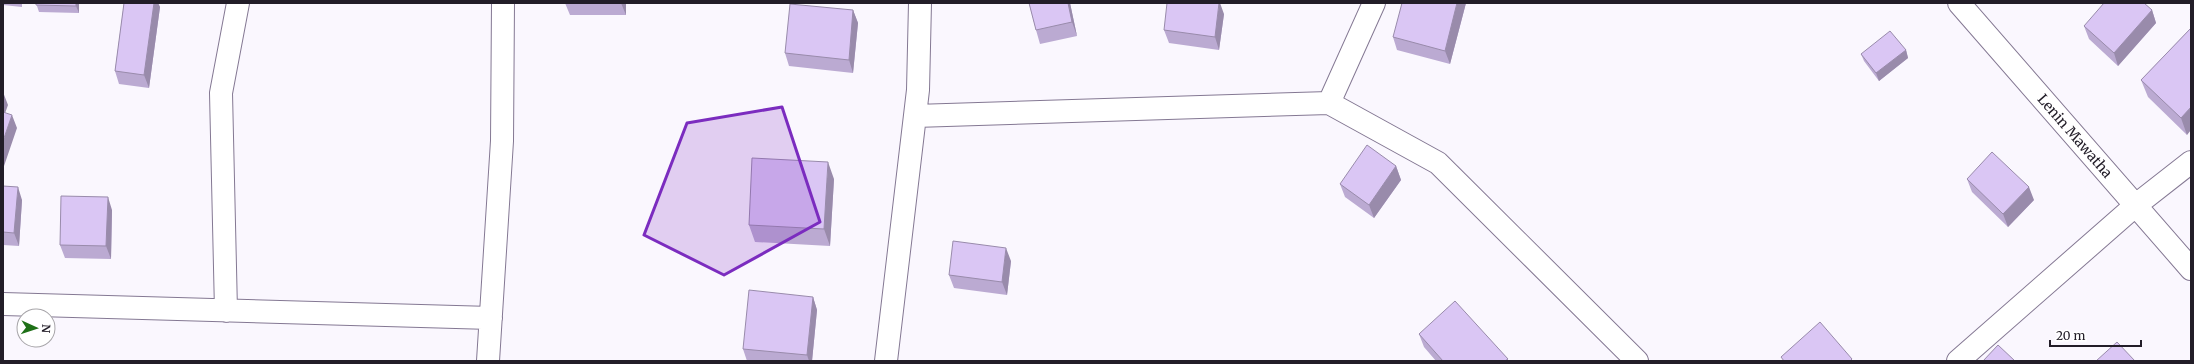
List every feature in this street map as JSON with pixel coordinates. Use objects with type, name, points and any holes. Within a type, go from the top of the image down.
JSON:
[{"type":"street","points":[[226,311],[222,93],[238,3]]},
{"type":"street","points":[[488,361],[502,140],[503,3]]},
{"type":"street","points":[[886,361],[918,90],[920,3]]},
{"type":"street","points":[[1329,103],[1374,3]]},
{"type":"street","name":"Lenin Mawatha","points":[[1959,3],[2191,269]]},
{"type":"street","points":[[915,116],[1329,103],[1438,163],[1637,361]]},
{"type":"street","points":[[1958,361],[2136,205],[2191,162]]},
{"type":"street","points":[[3,304],[491,318]]},
{"type":"highlighted area","points":[[782,107],[820,222],[724,275],[644,235],[687,123]]},
{"type":"building","points":[[36,3],[76,3],[76,6],[36,5]]},
{"type":"building","points":[[124,3],[154,3],[144,75],[115,71]]},
{"type":"building","points":[[1029,3],[1068,3],[1072,22],[1036,30]]},
{"type":"building","points":[[1167,3],[1219,3],[1215,37],[1164,30]]},
{"type":"building","points":[[1402,3],[1457,3],[1445,51],[1393,37]]},
{"type":"building","points":[[2104,3],[2144,3],[2152,10],[2114,53],[2084,26]]},
{"type":"building","points":[[790,4],[853,10],[849,60],[785,53]]},
{"type":"building","points":[[2191,28],[2191,107],[2181,118],[2141,80]]},
{"type":"building","points":[[1890,31],[1906,50],[1876,73],[1861,54]]},
{"type":"building","points":[[3,112],[12,115],[3,141]]},
{"type":"building","points":[[1367,145],[1396,166],[1369,205],[1340,184]]},
{"type":"building","points":[[1992,152],[2029,187],[2003,214],[1967,179]]},
{"type":"building","points":[[752,158],[828,162],[824,229],[749,225]]},
{"type":"building","points":[[3,186],[18,187],[14,233],[3,232]]},
{"type":"building","points":[[61,196],[108,197],[106,246],[60,245]]},
{"type":"building","points":[[953,241],[1006,248],[1002,282],[949,275]]},
{"type":"building","points":[[749,290],[813,297],[807,355],[743,349]]},
{"type":"building","points":[[1455,301],[1508,359],[1505,361],[1443,361],[1419,334]]},
{"type":"building","points":[[1820,322],[1852,359],[1850,361],[1784,361],[1781,357]]},
{"type":"building","points":[[2117,342],[2135,361],[2096,361]]},
{"type":"building","points":[[1998,345],[2015,361],[1983,361]]}]
